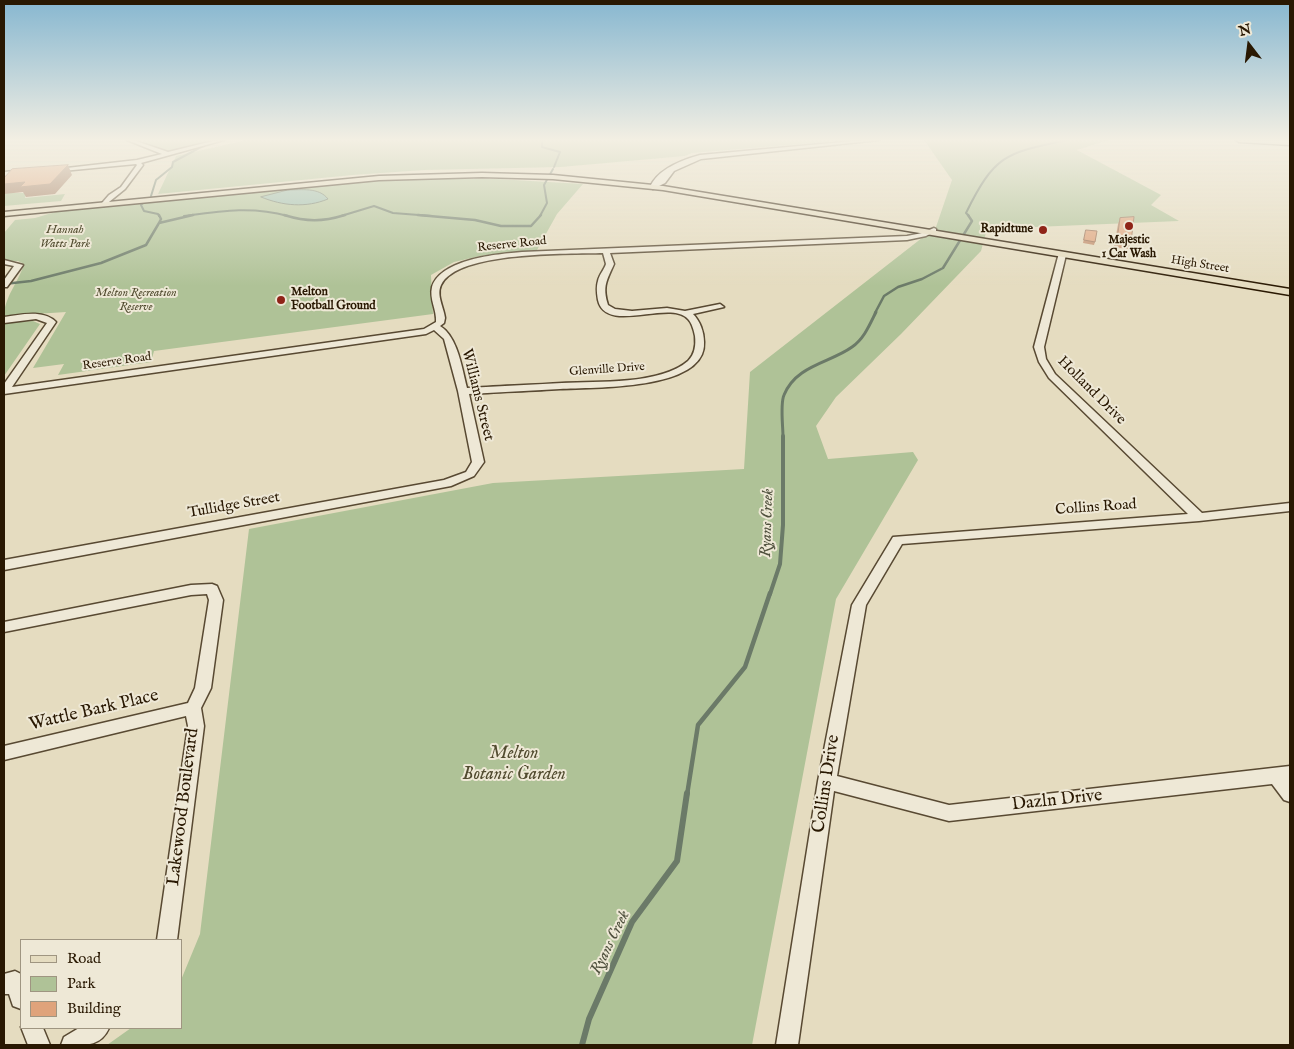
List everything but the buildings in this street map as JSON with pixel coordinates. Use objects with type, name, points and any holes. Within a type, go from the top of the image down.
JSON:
[{"type":"main road","name":"High Street","points":[[4,213],[259,189]]},
{"type":"main road","name":"High Street","points":[[689,189],[920,229]]},
{"type":"main road","name":"High Street","points":[[708,189],[932,232],[1064,250],[1290,290]]},
{"type":"main road","name":"High Street","points":[[962,236],[1064,250],[1290,290]]},
{"type":"main road","points":[[1009,242],[1056,243]]},
{"type":"street","points":[[105,203],[122,189]]},
{"type":"street","name":"Reserve Road","points":[[900,238],[920,229]]},
{"type":"street","name":"Reserve Road","points":[[4,391],[426,331],[440,323],[441,318],[436,286],[442,278],[460,266],[487,258],[900,238],[932,232]]},
{"type":"street","name":"Holland Drive","points":[[1064,250],[1040,347],[1040,356],[1044,366],[1052,376],[1199,517]]},
{"type":"street","points":[[606,251],[610,264],[601,284],[603,304],[606,309],[616,313],[672,310],[686,313],[720,307]]},
{"type":"street","points":[[4,262],[19,265],[6,282]]},
{"type":"street","name":"Glenville Drive","points":[[463,392],[637,382],[660,378],[680,370],[692,361],[700,349],[702,339],[693,318],[686,313]]},
{"type":"street","points":[[4,320],[38,317],[48,318],[52,322],[4,391]]},
{"type":"street","name":"Williams Street","points":[[435,327],[442,331],[448,339],[463,392],[478,462],[470,474]]},
{"type":"street","name":"Tullidge Street","points":[[4,565],[447,483],[470,474]]},
{"type":"street","name":"Collins Road","points":[[905,539],[1199,517],[1290,507]]},
{"type":"street","name":"Collins Drive","points":[[786,1045],[827,781],[859,605],[894,544],[898,540],[905,539]]},
{"type":"street","name":"Lakewood Boulevard","points":[[4,627],[191,590],[212,589],[216,600],[203,688],[193,708],[196,726],[167,939]]},
{"type":"street","name":"Wattle Bark Place","points":[[4,753],[193,708]]},
{"type":"street","points":[[1283,775],[1290,794]]},
{"type":"street","name":"Dazln Drive","points":[[827,781],[949,813],[1283,775]]},
{"type":"street","points":[[4,984],[15,982],[20,995]]},
{"type":"street","points":[[32,1029],[39,1045]]},
{"type":"street","points":[[72,1045],[96,1029]]},
{"type":"green space","points":[[160,189],[210,189],[158,194]]},
{"type":"green space","name":"Melton Recreation Reserve","points":[[279,189],[579,189],[557,214],[537,250],[480,256],[454,262],[431,275],[433,314],[154,351],[151,362],[58,375],[64,364],[33,368],[66,312],[4,316],[6,303],[24,264],[18,261],[4,261],[4,233],[15,220],[35,218],[62,210]]},
{"type":"green space","name":"Melton Botanic Garden","points":[[949,189],[1150,189],[1161,195],[1151,205],[1179,221],[987,229],[981,251],[901,334],[836,397],[816,426],[828,459],[913,452],[918,460],[836,599],[752,1045],[107,1045],[130,1029],[182,1029],[182,978],[200,934],[249,529],[493,483],[744,469],[750,372],[936,227]]},
{"type":"green space","points":[[4,193],[26,193],[25,198],[65,194],[61,201],[4,206]]},
{"type":"green space","points":[[33,321],[40,324],[4,376],[4,323]]},
{"type":"shaded area","points":[[288,190],[315,191],[328,199],[311,204],[294,205],[261,197]]},
{"type":"waterway","points":[[151,196],[153,189]]},
{"type":"waterway","points":[[540,216],[547,203],[545,189]]},
{"type":"waterway","name":"Ryans Creek","points":[[968,215],[966,213],[979,189]]},
{"type":"waterway","points":[[145,201],[141,205],[144,211],[158,214],[159,216]]},
{"type":"waterway","points":[[341,216],[374,206],[393,213],[432,216]]},
{"type":"waterway","points":[[184,216],[249,210],[288,216]]},
{"type":"waterway","points":[[159,215],[161,219],[159,223]]},
{"type":"waterway","points":[[159,223],[193,215]]},
{"type":"waterway","points":[[284,215],[288,216]]},
{"type":"waterway","points":[[341,216],[345,215]]},
{"type":"waterway","points":[[418,215],[475,220],[501,226],[531,226],[541,215]]},
{"type":"waterway","name":"Ryans Creek","points":[[875,313],[884,296],[898,287],[922,279],[943,268],[972,221],[968,215]]},
{"type":"waterway","points":[[288,216],[314,220],[341,216]]},
{"type":"waterway","points":[[4,284],[31,281],[101,263],[146,245],[159,223]]},
{"type":"waterway","name":"Ryans Creek","points":[[783,437],[782,404],[789,385],[805,371],[856,344],[866,331],[876,312]]},
{"type":"waterway","name":"Ryans Creek","points":[[770,594],[780,564],[783,525],[783,437]]},
{"type":"waterway","name":"Ryans Creek","points":[[687,795],[698,725],[745,667],[770,593]]},
{"type":"waterway","name":"Ryans Creek","points":[[582,1045],[589,1019],[632,922],[677,861],[687,793]]},
{"type":"place","name":"Majestic 1 Car Wash","points":[[1129,226]]},
{"type":"place","name":"Rapidtune","points":[[1043,230]]},
{"type":"place","name":"Melton Football Ground","points":[[281,300]]},
{"type":"park label","name":"Hannah Watts Park","points":[[65,238]]}]
